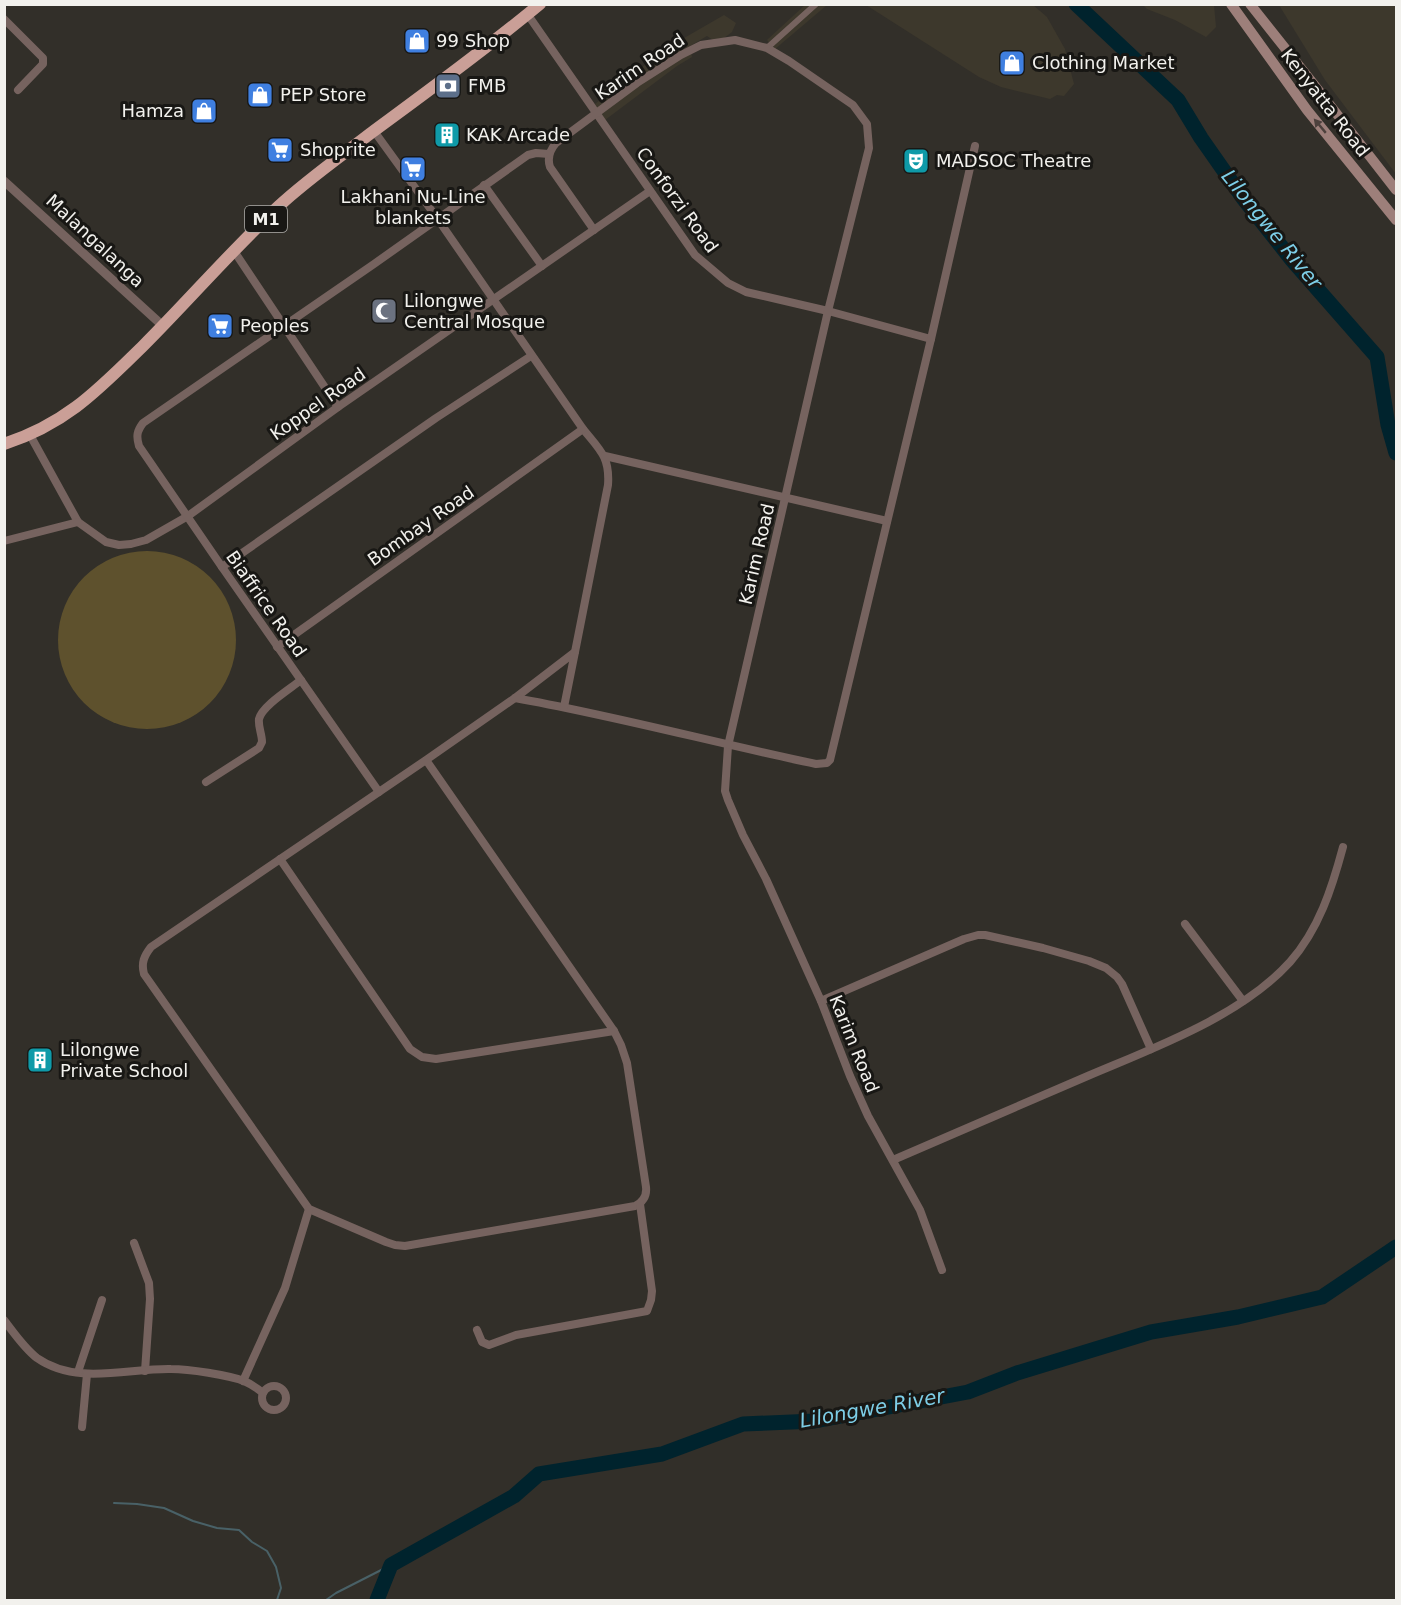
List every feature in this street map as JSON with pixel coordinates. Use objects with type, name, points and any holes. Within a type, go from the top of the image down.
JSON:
[{"type":"highway","name":"M1","points":[[4,444],[30,435],[79,406],[105,384],[234,251],[296,191],[540,4]]},
{"type":"main road","name":"Kenyatta Road","points":[[1231,4],[1307,110],[1396,220]]},
{"type":"main road","name":"Kenyatta Road","points":[[1250,4],[1396,190]]},
{"type":"street","points":[[766,48],[816,4]]},
{"type":"street","name":"Conforzi Road","points":[[528,15],[695,255],[728,283],[747,291],[931,339]]},
{"type":"street","points":[[4,19],[43,58],[43,64],[18,90]]},
{"type":"street","name":"Karim Road","points":[[549,154],[556,143],[637,83],[681,55],[700,45],[735,40],[766,48],[789,61],[854,105],[867,124],[869,148],[828,311],[728,746],[725,791],[743,835],[766,879],[821,1001],[854,1086],[920,1210],[942,1270]]},
{"type":"street","points":[[374,131],[437,218],[531,356],[605,456],[609,472],[608,485],[564,706]]},
{"type":"street","points":[[515,698],[564,706],[728,746],[816,764],[827,763],[830,760],[975,146]]},
{"type":"street","points":[[283,327],[528,155],[549,154],[550,166],[594,230]]},
{"type":"street","name":"Malangalanga","points":[[4,181],[163,326]]},
{"type":"street","points":[[484,185],[542,266]]},
{"type":"street","name":"Koppel Road","points":[[30,435],[78,522],[106,542],[119,545],[146,540],[188,516],[338,407],[650,191]]},
{"type":"street","points":[[234,251],[338,407]]},
{"type":"street","name":"Biaffrice Road","points":[[283,327],[143,423],[137,430],[136,437],[139,446],[379,792]]},
{"type":"street","points":[[222,567],[436,418],[531,356]]},
{"type":"street","name":"Bombay Road","points":[[277,647],[583,429]]},
{"type":"street","points":[[605,456],[887,521]]},
{"type":"street","points":[[4,541],[78,522]]},
{"type":"street","points":[[575,652],[515,698],[426,760],[151,947],[143,960],[142,967],[144,974],[309,1209],[386,1242],[405,1245],[640,1204]]},
{"type":"street","points":[[206,782],[259,748],[262,742],[259,722],[262,712],[301,680]]},
{"type":"street","points":[[426,760],[614,1031],[627,1063],[647,1192],[640,1204],[652,1291],[647,1311],[516,1335],[489,1346],[482,1342],[477,1330]]},
{"type":"street","points":[[893,1160],[1151,1049],[1209,1021],[1243,1001],[1273,979],[1291,961],[1306,940],[1327,902],[1343,847]]},
{"type":"street","points":[[280,859],[410,1049],[422,1057],[436,1059],[614,1031]]},
{"type":"street","points":[[1185,924],[1243,1001]]},
{"type":"street","points":[[821,1001],[971,936],[985,935],[1081,958],[1106,968],[1118,977],[1122,984],[1151,1049]]},
{"type":"street","points":[[243,1381],[285,1288],[309,1209]]},
{"type":"street","points":[[134,1243],[149,1283],[145,1371]]},
{"type":"street","points":[[78,1372],[102,1300]]},
{"type":"street","points":[[4,1320],[38,1358],[56,1367],[87,1374],[172,1369],[225,1376],[243,1381],[263,1393]]},
{"type":"street","points":[[82,1427],[87,1374]]},
{"type":"shaded area","points":[[805,5],[827,5],[775,49],[767,40]]},
{"type":"shaded area","name":"Clothing Market","points":[[866,5],[1033,5],[1047,17],[1065,49],[1074,84],[1064,96],[1057,95],[1050,99],[1001,87],[979,77]]},
{"type":"shaded area","points":[[1143,5],[1214,5],[1216,27],[1206,37]]},
{"type":"shaded area","points":[[1279,5],[1396,5],[1396,174],[1325,80]]},
{"type":"shaded area","points":[[724,15],[736,23],[732,32],[724,38],[713,40],[707,36],[690,46],[692,57],[605,120],[595,104],[672,45]]},
{"type":"shaded area","points":[[147,551],[181,558],[210,577],[229,606],[236,640],[229,674],[210,703],[181,722],[147,729],[113,722],[84,703],[65,674],[58,640],[65,606],[84,577],[113,558]]},
{"type":"waterway","name":"Lilongwe River","points":[[1076,4],[1178,100],[1201,138],[1243,198],[1292,260],[1377,357],[1388,425],[1396,453]]},
{"type":"waterway","name":"Lilongwe River","points":[[377,1600],[391,1565],[514,1496],[539,1474],[662,1454],[743,1424],[815,1421],[968,1392],[1017,1373],[1151,1332],[1238,1317],[1322,1297],[1396,1247]]},
{"type":"waterway","points":[[114,1503],[164,1508],[193,1521],[217,1528],[239,1530],[252,1542],[267,1551],[276,1567],[281,1588],[277,1600]]},
{"type":"waterway","points":[[326,1600],[391,1565]]},
{"type":"place","name":"99 Shop","points":[[417,41]]},
{"type":"place","name":"Clothing Market","points":[[1012,63]]},
{"type":"place","name":"FMB","points":[[448,86]]},
{"type":"place","name":"PEP Store","points":[[260,95]]},
{"type":"place","name":"Hamza","points":[[204,111]]},
{"type":"place","name":"KAK Arcade","points":[[447,135]]},
{"type":"place","name":"Shoprite","points":[[280,150]]},
{"type":"place","name":"MADSOC Theatre","points":[[916,161]]},
{"type":"place","name":"Lakhani Nu-Line blankets","points":[[413,169]]},
{"type":"place","name":"Lilongwe Central Mosque","points":[[384,311]]},
{"type":"place","name":"Peoples","points":[[220,326]]},
{"type":"place","name":"Lilongwe Private School","points":[[40,1060]]}]
